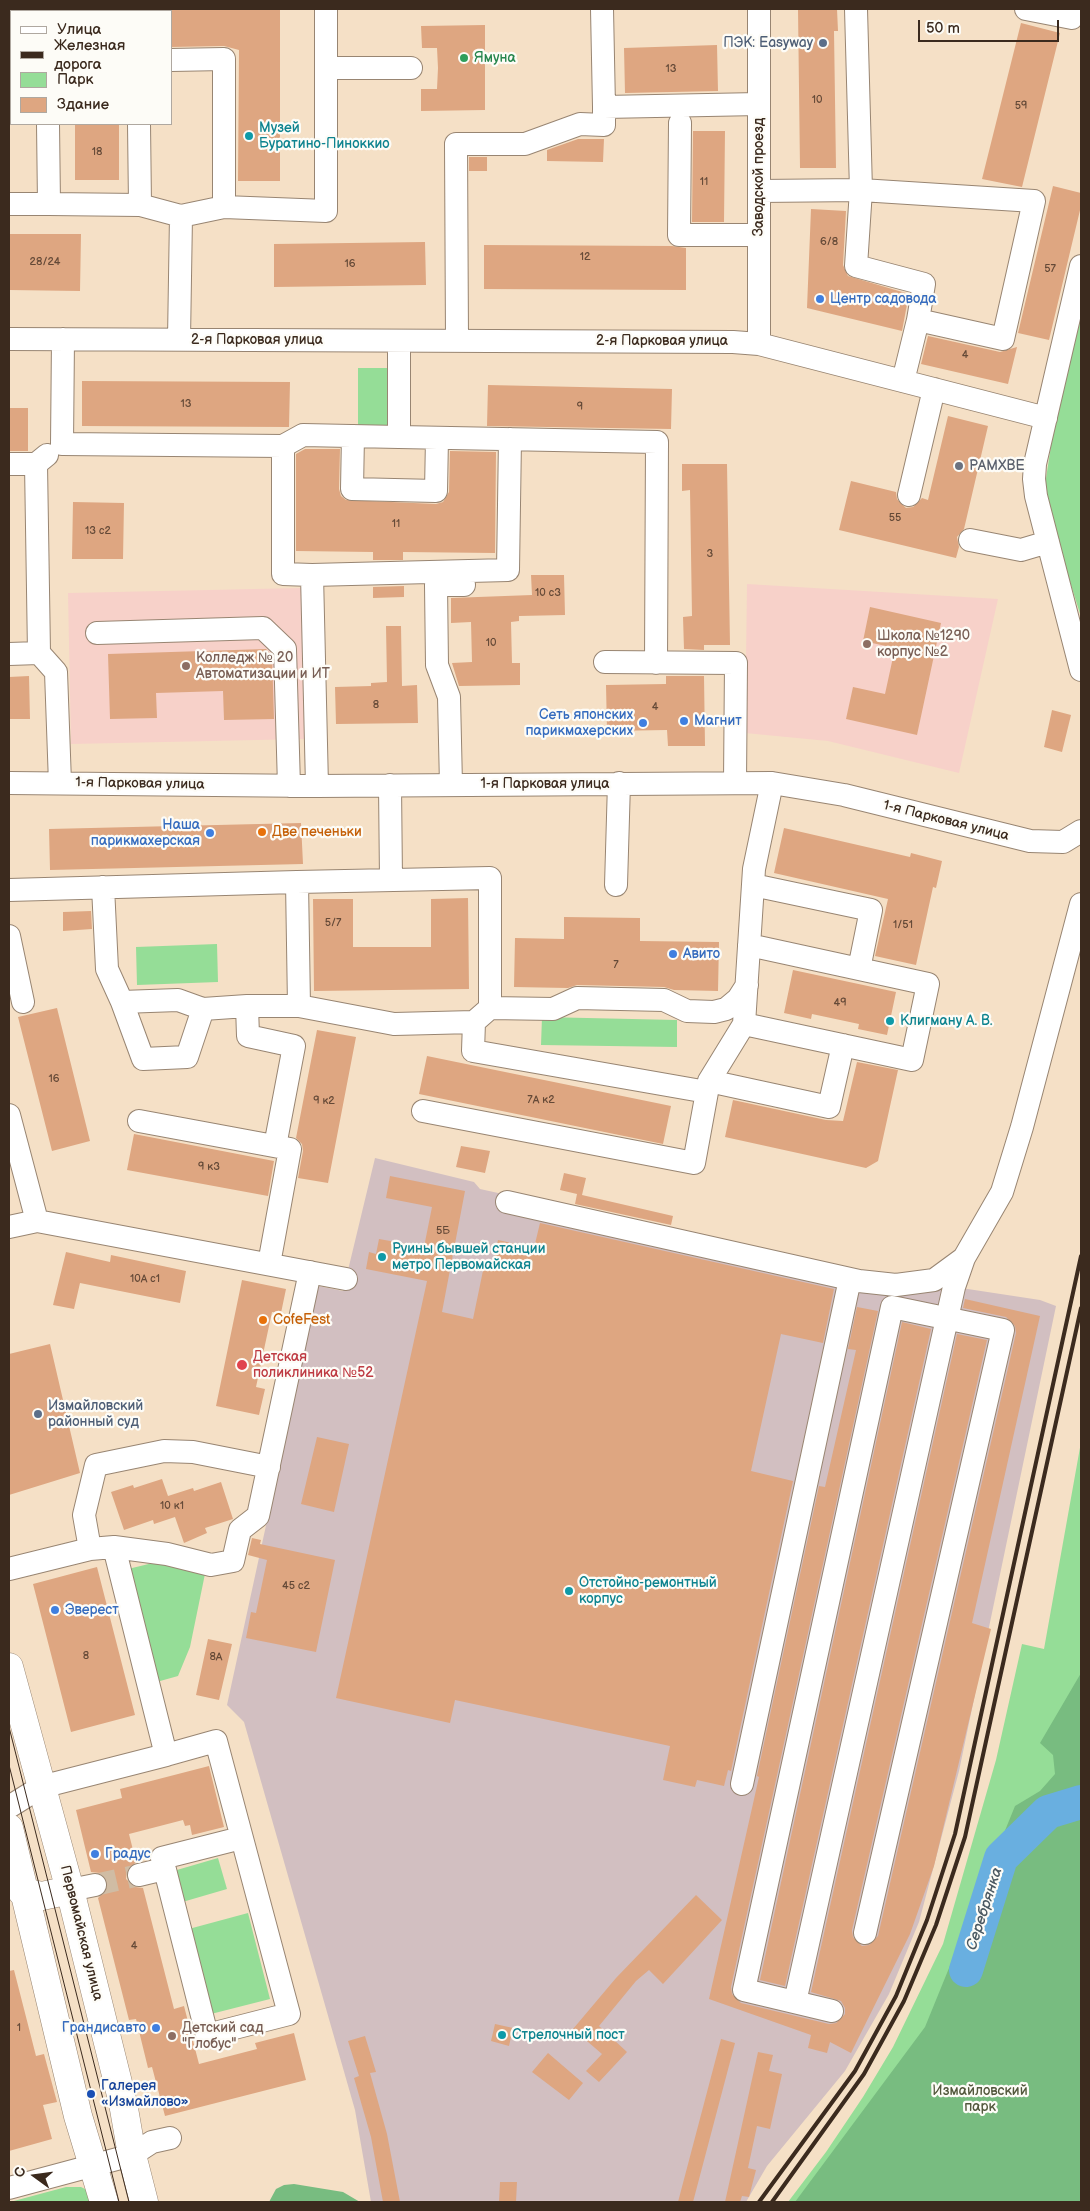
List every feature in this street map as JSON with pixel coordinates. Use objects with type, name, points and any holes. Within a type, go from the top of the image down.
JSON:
[{"type":"main road","name":"Первомайская улица","points":[[9,1667],[41,1787],[83,1887],[132,2155],[144,2202]]},
{"type":"main road","points":[[9,1828],[22,1892],[78,2116],[104,2202]]},
{"type":"main road","points":[[22,1892],[42,1896],[83,1887]]},
{"type":"street","points":[[9,204],[140,205],[181,216],[224,207],[326,211],[326,9]]},
{"type":"street","points":[[458,340],[456,144],[525,144],[580,124],[604,125],[602,9]]},
{"type":"street","name":"Заводской проезд","points":[[759,9],[759,344]]},
{"type":"street","points":[[856,9],[860,190],[856,266],[924,284],[918,320],[902,381]]},
{"type":"street","points":[[1026,9],[1072,18],[1074,9]]},
{"type":"street","points":[[172,60],[224,59],[224,207]]},
{"type":"street","points":[[326,68],[411,68]]},
{"type":"street","points":[[604,107],[759,104]]},
{"type":"street","points":[[680,123],[679,235],[759,235]]},
{"type":"street","points":[[48,125],[49,204]]},
{"type":"street","points":[[139,125],[140,205]]},
{"type":"street","points":[[759,191],[860,190],[1034,201],[1003,339],[918,320]]},
{"type":"street","points":[[179,340],[181,216]]},
{"type":"street","points":[[1081,266],[1034,479],[1081,670]]},
{"type":"street","name":"2-я Парковая улица","points":[[9,339],[733,342],[759,344],[1046,418]]},
{"type":"street","points":[[62,444],[63,339]]},
{"type":"street","points":[[399,341],[399,437]]},
{"type":"street","points":[[909,495],[934,389]]},
{"type":"street","points":[[339,431],[352,489],[436,491],[446,434]]},
{"type":"street","points":[[9,464],[36,464],[62,444],[284,446],[303,435],[339,431],[399,437],[446,434],[510,439],[657,442],[656,663]]},
{"type":"street","points":[[284,446],[283,574],[508,570],[510,439]]},
{"type":"street","points":[[36,464],[38,653],[56,672],[60,783]]},
{"type":"street","points":[[970,540],[1021,550],[1048,542]]},
{"type":"street","points":[[312,574],[316,786]]},
{"type":"street","points":[[451,785],[449,697],[437,665],[436,585],[511,584]]},
{"type":"street","points":[[97,633],[263,628],[285,649],[290,786]]},
{"type":"street","points":[[9,654],[38,653]]},
{"type":"street","points":[[605,662],[736,663],[735,782]]},
{"type":"street","name":"1-я Парковая улица","points":[[9,783],[290,786],[772,783],[844,795],[1015,839],[1051,843],[1063,842],[1079,835]]},
{"type":"street","points":[[616,885],[618,783]]},
{"type":"street","points":[[422,1111],[694,1163],[708,1087],[744,1024],[754,869],[772,783]]},
{"type":"street","points":[[390,785],[392,880]]},
{"type":"street","points":[[9,890],[490,878],[482,1015],[473,1051],[829,1107],[842,1045]]},
{"type":"street","points":[[297,882],[299,1006]]},
{"type":"street","points":[[753,885],[871,910],[859,969]]},
{"type":"street","points":[[103,887],[107,969],[122,1002],[143,1059],[188,1057],[203,1009]]},
{"type":"street","points":[[795,2002],[954,1287],[964,1258],[1002,1192],[1022,1127],[1081,904]]},
{"type":"street","points":[[9,936],[23,1002]]},
{"type":"street","points":[[744,1024],[912,1060],[928,984],[749,946]]},
{"type":"street","points":[[122,1002],[178,1000],[203,1009],[247,1006],[299,1006],[394,1024],[553,1009],[577,998],[664,1000],[687,1011],[714,1012],[726,1009],[738,999],[747,985]]},
{"type":"street","points":[[247,1006],[248,1036],[294,1046],[275,1146]]},
{"type":"street","points":[[9,1116],[37,1221]]},
{"type":"street","points":[[139,1121],[290,1149],[269,1264]]},
{"type":"street","points":[[507,1202],[850,1279],[896,1284],[934,1280],[964,1258]]},
{"type":"street","points":[[9,1227],[37,1221],[346,1279]]},
{"type":"street","points":[[9,1569],[90,1549],[114,1548],[167,1554],[211,1565],[233,1561],[240,1530],[258,1516],[310,1272]]},
{"type":"street","points":[[742,1784],[850,1279]]},
{"type":"street","points":[[832,2012],[744,1990],[892,1307],[1003,1330],[865,1932]]},
{"type":"street","points":[[90,1549],[84,1515],[100,1459],[164,1450],[193,1452],[269,1466]]},
{"type":"street","points":[[114,1548],[166,1755]]},
{"type":"street","points":[[9,1807],[41,1787],[216,1741],[289,2014],[207,2036],[162,1858],[241,1838]]},
{"type":"street","points":[[139,1874],[164,1869]]},
{"type":"street","points":[[9,2188],[132,2155],[152,2142],[170,2138]]},
{"type":"shaded area","name":"Школа №1290 корпус №2","points":[[747,584],[998,599],[959,773],[828,741],[745,733]]},
{"type":"shaded area","name":"Колледж № 20 Автоматизации и ИТ","points":[[301,588],[305,739],[71,744],[68,593]]},
{"type":"shaded area","points":[[375,1158],[474,1182],[480,1189],[856,1272],[1040,1300],[1056,1306],[959,1771],[919,1922],[889,1994],[845,2071],[767,2166],[746,2202],[371,2202],[355,2110],[244,1722],[227,1705],[318,1286],[343,1291]]},
{"type":"green space","points":[[1081,300],[1081,617],[1052,524],[1045,485],[1052,439]]},
{"type":"green space","points":[[358,368],[391,368],[390,426],[358,425]]},
{"type":"green space","points":[[217,944],[218,982],[137,985],[136,947]]},
{"type":"green space","points":[[542,1017],[677,1020],[677,1047],[541,1045]]},
{"type":"green space","name":"Измайловский парк","points":[[1081,1442],[1081,2202],[788,2202],[826,2152],[863,2097],[893,2047],[943,1944],[996,1760],[1022,1644],[1044,1649]]},
{"type":"green space","points":[[165,1560],[206,1569],[190,1647],[178,1676],[153,1683],[124,1570]]},
{"type":"green space","name":"Измайловский парк","points":[[1081,1673],[1081,2202],[795,2202],[925,2027],[1015,1806],[1040,1791],[1055,1774],[1053,1755],[1040,1743]]},
{"type":"green space","points":[[218,1858],[227,1889],[179,1903],[170,1872]]},
{"type":"green space","points":[[248,1913],[270,1999],[207,2015],[185,1930]]},
{"type":"green space","points":[[294,2184],[343,2192],[360,2202],[269,2202],[276,2189],[284,2185]]},
{"type":"green space","points":[[66,2187],[81,2187],[89,2191],[94,2202],[10,2202]]},
{"type":"building","points":[[280,9],[280,181],[238,181],[239,50],[224,46],[172,47],[171,10]]},
{"type":"building","points":[[798,9],[837,9],[838,31],[834,31],[836,168],[800,168]]},
{"type":"building","points":[[1021,23],[1060,33],[1022,187],[982,179]]},
{"type":"building","points":[[485,25],[485,110],[421,111],[421,89],[437,89],[438,68],[437,48],[422,48],[421,26]]},
{"type":"building","points":[[717,45],[718,91],[625,93],[624,48]]},
{"type":"building","points":[[75,125],[119,125],[119,180],[75,180]]},
{"type":"building","points":[[693,131],[725,131],[724,222],[692,222]]},
{"type":"building","points":[[578,139],[604,139],[603,162],[547,161],[547,150]]},
{"type":"building","points":[[469,157],[487,157],[487,171],[469,171]]},
{"type":"building","points":[[1053,186],[1081,193],[1081,206],[1049,340],[1018,333]]},
{"type":"building","points":[[811,209],[846,211],[843,265],[848,276],[909,294],[902,331],[807,308]]},
{"type":"building","points":[[9,234],[81,234],[80,291],[9,290]]},
{"type":"building","points":[[425,242],[426,285],[274,287],[274,244]]},
{"type":"building","points":[[484,245],[672,246],[686,248],[686,290],[484,289]]},
{"type":"building","points":[[928,336],[1000,352],[1017,347],[1008,384],[921,364]]},
{"type":"building","points":[[82,381],[290,382],[289,427],[82,426]]},
{"type":"building","points":[[488,385],[672,389],[671,429],[487,426]]},
{"type":"building","points":[[9,408],[28,408],[28,451],[9,451]]},
{"type":"building","points":[[948,416],[988,426],[964,529],[957,537],[959,547],[956,558],[839,530],[851,481],[896,492],[897,499],[906,508],[913,507],[922,498],[928,500]]},
{"type":"building","points":[[305,449],[340,449],[339,489],[341,496],[346,500],[436,504],[443,502],[449,492],[450,451],[496,452],[495,553],[403,552],[403,560],[373,560],[373,552],[296,551],[296,454]]},
{"type":"building","points":[[682,464],[727,464],[730,645],[704,645],[704,650],[684,649],[683,617],[692,616],[690,490],[682,491]]},
{"type":"building","points":[[73,502],[124,503],[123,559],[72,559]]},
{"type":"building","points":[[531,575],[564,575],[565,615],[519,616],[519,621],[511,622],[512,663],[520,663],[520,685],[459,686],[452,663],[472,662],[471,622],[451,623],[451,598],[532,595]]},
{"type":"building","points":[[404,586],[404,597],[373,598],[373,587]]},
{"type":"building","points":[[870,607],[941,623],[917,735],[846,719],[853,687],[885,694],[895,648],[863,641]]},
{"type":"building","points":[[386,626],[401,626],[402,686],[417,685],[418,723],[336,724],[335,687],[371,686],[371,683],[387,682]]},
{"type":"building","points":[[266,649],[272,655],[274,719],[224,720],[223,691],[156,693],[157,718],[110,719],[108,654]]},
{"type":"building","points":[[29,676],[30,719],[9,719],[9,677]]},
{"type":"building","points":[[666,676],[704,676],[705,746],[668,746],[667,730],[607,731],[606,685],[666,684]]},
{"type":"building","points":[[1052,710],[1071,715],[1062,752],[1044,747]]},
{"type":"building","points":[[301,823],[303,864],[50,870],[49,829]]},
{"type":"building","points":[[784,828],[910,857],[911,853],[942,861],[936,888],[933,887],[916,965],[875,956],[888,899],[774,873]]},
{"type":"building","points":[[468,898],[469,989],[314,991],[313,899],[353,899],[353,947],[431,947],[431,899]]},
{"type":"building","points":[[91,911],[92,929],[63,931],[63,912]]},
{"type":"building","points":[[564,917],[640,918],[640,941],[719,942],[718,991],[674,990],[664,987],[577,985],[568,988],[514,987],[515,938],[564,939]]},
{"type":"building","points":[[793,970],[896,992],[887,1035],[858,1029],[859,1024],[812,1014],[811,1019],[784,1013]]},
{"type":"building","points":[[57,1008],[90,1141],[52,1151],[18,1017]]},
{"type":"building","points":[[317,1030],[356,1037],[328,1183],[298,1178],[303,1151],[302,1144],[296,1138]]},
{"type":"building","points":[[427,1056],[671,1106],[663,1144],[419,1094]]},
{"type":"building","points":[[857,1062],[898,1070],[878,1161],[866,1168],[725,1137],[733,1100],[826,1120],[843,1121]]},
{"type":"building","points":[[134,1134],[274,1161],[268,1196],[127,1170]]},
{"type":"building","points":[[461,1146],[490,1151],[485,1173],[456,1167]]},
{"type":"building","points":[[564,1173],[586,1178],[582,1195],[673,1216],[671,1225],[575,1204],[577,1194],[560,1190]]},
{"type":"building","name":"Отстойно-ремонтный корпус","points":[[390,1176],[465,1191],[442,1312],[473,1319],[485,1261],[493,1263],[498,1240],[534,1248],[540,1223],[834,1289],[823,1343],[781,1334],[751,1471],[793,1481],[731,1771],[728,1770],[724,1786],[697,1780],[695,1787],[663,1780],[670,1746],[455,1700],[450,1723],[336,1698],[427,1281],[366,1269],[369,1252],[376,1254],[379,1239],[424,1247],[432,1207],[386,1198]]},
{"type":"building","points":[[66,1252],[110,1262],[111,1255],[186,1271],[180,1303],[80,1283],[74,1309],[53,1305]]},
{"type":"building","name":"Детская поликлиника №52","points":[[242,1280],[286,1289],[281,1313],[272,1312],[256,1387],[265,1389],[259,1415],[216,1406]]},
{"type":"building","points":[[965,1299],[1040,1316],[972,1623],[991,1629],[934,1866],[910,1934],[851,2053],[830,2042],[827,2053],[808,2048],[811,2035],[709,1999],[759,1777],[757,1776],[819,1486],[825,1487],[856,1350],[848,1349],[857,1307],[878,1311],[731,1987],[732,1994],[741,2003],[829,2024],[836,2023],[845,2014],[845,2008],[841,2001],[811,1992],[957,1334],[987,1340],[852,1930],[853,1937],[862,1946],[869,1945],[878,1936],[1016,1333],[1015,1326],[1006,1317],[963,1308]]},
{"type":"building","points":[[902,1322],[931,1329],[785,1986],[760,1980]]},
{"type":"building","name":"Измайловский районный суд","points":[[50,1344],[80,1473],[9,1495],[9,1354]]},
{"type":"building","points":[[317,1437],[349,1444],[334,1512],[301,1504]]},
{"type":"building","points":[[162,1479],[168,1496],[193,1488],[194,1491],[221,1482],[233,1519],[205,1528],[207,1533],[184,1543],[175,1517],[154,1524],[153,1520],[124,1530],[111,1492],[133,1485],[134,1488]]},
{"type":"building","points":[[252,1538],[261,1540],[260,1544],[335,1560],[316,1652],[246,1638],[251,1612],[256,1613],[267,1560],[248,1555]]},
{"type":"building","points":[[97,1567],[135,1715],[71,1732],[33,1584]]},
{"type":"building","points":[[208,1639],[232,1644],[219,1700],[196,1695]]},
{"type":"building","points":[[209,1766],[224,1827],[192,1835],[190,1825],[185,1826],[183,1820],[129,1834],[136,1862],[127,1871],[126,1879],[135,1887],[143,1888],[174,2009],[184,2006],[199,2064],[257,2049],[255,2043],[294,2033],[306,2080],[165,2116],[152,2067],[148,2068],[136,2019],[129,2020],[98,1898],[107,1890],[108,1882],[100,1873],[91,1872],[76,1810],[122,1798],[120,1789]]},
{"type":"building","points":[[696,1895],[722,1920],[663,1984],[649,1970],[636,1981],[599,2026],[627,2052],[599,2082],[586,2071],[602,2054],[573,2029],[616,1978]]},
{"type":"building","points":[[14,1970],[36,2056],[44,2054],[57,2102],[43,2105],[52,2139],[9,2151],[9,1971]]},
{"type":"building","name":"Стрелочный пост","points":[[495,2024],[513,2028],[509,2046],[491,2041]]},
{"type":"building","points":[[365,2036],[376,2072],[370,2073],[387,2134],[400,2202],[383,2202],[371,2137],[354,2078],[359,2076],[348,2041]]},
{"type":"building","points":[[721,2039],[735,2043],[693,2202],[678,2202]]},
{"type":"building","points":[[758,2052],[773,2055],[769,2071],[782,2074],[770,2129],[757,2126],[748,2168],[756,2170],[749,2197],[742,2196],[740,2202],[725,2202]]},
{"type":"building","points":[[548,2053],[583,2083],[569,2100],[532,2072]]},
{"type":"building","points":[[500,2182],[517,2182],[516,2202],[499,2202]]},
{"type":"waterway","name":"Серебрянка","points":[[966,1970],[1001,1858],[1048,1812],[1081,1802]]},
{"type":"tunnel","points":[[95,1885],[139,1875]]},
{"type":"tram line","points":[[9,1727],[129,2202]]},
{"type":"tram line","points":[[9,1765],[119,2202]]},
{"type":"railway","points":[[759,2202],[855,2071],[896,1996],[927,1920],[955,1834],[1081,1256]]},
{"type":"railway","points":[[772,2202],[864,2074],[904,2001],[936,1925],[965,1837],[1081,1308]]},
{"type":"place","name":"ПЭК: Easyway","points":[[823,43]]},
{"type":"place","name":"Ямуна","points":[[464,58]]},
{"type":"place","name":"Музей Буратино-Пиноккио","points":[[249,136]]},
{"type":"place","name":"Центр садовода","points":[[820,299]]},
{"type":"place","name":"РАМХВЕ","points":[[959,466]]},
{"type":"place","name":"Школа №1290 корпус №2","points":[[867,644]]},
{"type":"place","name":"Колледж № 20 Автоматизации и ИТ","points":[[186,666]]},
{"type":"place","name":"Магнит","points":[[684,721]]},
{"type":"place","name":"Сеть японских парикмахерских","points":[[643,723]]},
{"type":"place","name":"Две печеньки","points":[[262,832]]},
{"type":"place","name":"Наша парикмахерская","points":[[210,833]]},
{"type":"place","name":"Авито","points":[[673,954]]},
{"type":"place","name":"Клигману А. В.","points":[[890,1021]]},
{"type":"place","name":"Руины бывшей станции метро Первомайская","points":[[382,1257]]},
{"type":"place","name":"CofeFest","points":[[263,1320]]},
{"type":"place","name":"Детская поликлиника №52","points":[[242,1365]]},
{"type":"place","name":"Измайловский районный суд","points":[[38,1414]]},
{"type":"place","name":"Отстойно-ремонтный корпус","points":[[569,1591]]},
{"type":"place","name":"Эверест","points":[[55,1610]]},
{"type":"place","name":"Градус","points":[[95,1854]]},
{"type":"place","name":"Грандисавто","points":[[156,2028]]},
{"type":"place","name":"Стрелочный пост","points":[[502,2035]]},
{"type":"place","name":"Детский сад \"Глобус\"","points":[[172,2036]]},
{"type":"place","name":"Галерея «Измайлово»","points":[[91,2094]]}]
